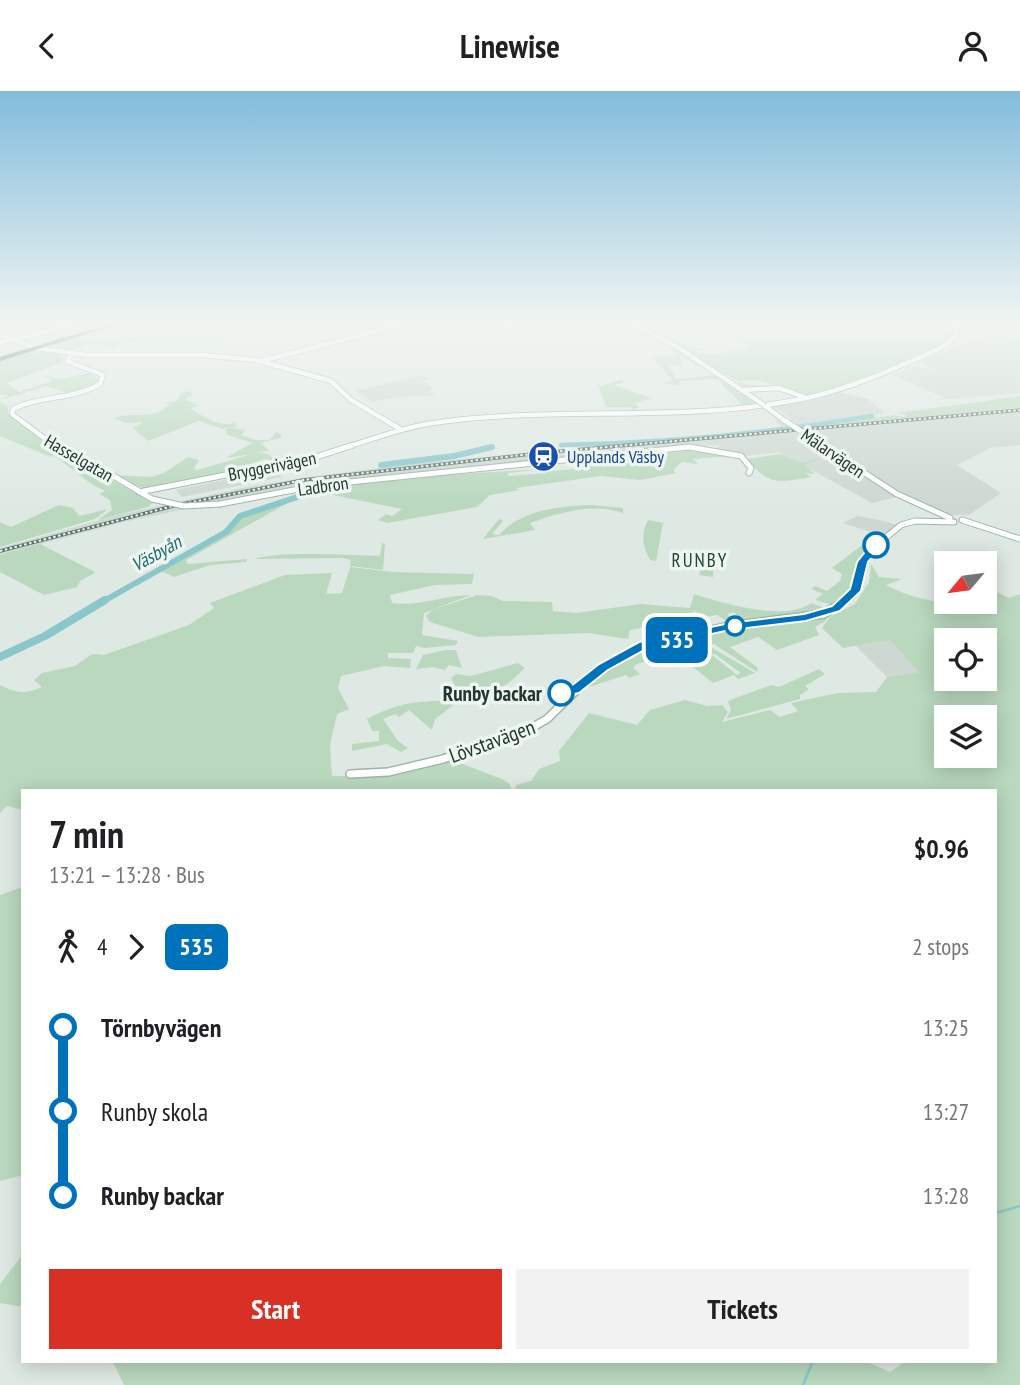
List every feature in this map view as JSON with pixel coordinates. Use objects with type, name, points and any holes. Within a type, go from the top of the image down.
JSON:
[{"type":"street","name":"Hasselgatan","points":[[97,385],[84,391],[23,404],[11,412],[54,446],[82,457],[139,492]]},
{"type":"street","points":[[336,385],[351,400],[402,430]]},
{"type":"street","name":"Mälarvägen","points":[[735,385],[883,486],[954,520],[1020,539]]},
{"type":"street","name":"Bryggerivägen","points":[[139,492],[313,458],[402,430],[481,418],[741,406],[805,398],[847,385]]},
{"type":"street","name":"Mälarvägen","points":[[742,390],[779,388],[805,398]]},
{"type":"street","name":"Ladbron","points":[[139,492],[152,499],[184,506],[220,504],[320,485],[696,447],[741,456],[751,468],[749,473]]},
{"type":"street","name":"Lövstavägen","points":[[350,775],[388,772],[443,759],[533,727],[547,719],[591,676],[644,645],[730,626],[824,614],[842,604],[856,591],[866,554],[907,522],[954,520]]},
{"type":"shaded area","points":[[379,385],[429,385],[434,389],[429,390],[436,395],[397,397],[372,402],[356,391]]},
{"type":"shaded area","points":[[917,385],[1020,385],[1020,393],[936,400],[945,398]]},
{"type":"shaded area","points":[[839,392],[868,399],[885,413],[804,425],[781,426],[775,421],[791,419],[772,405],[813,400]]},
{"type":"shaded area","points":[[1020,408],[1020,445],[991,448],[957,465],[1001,493],[969,515],[951,515],[916,500],[878,480],[844,452],[836,453],[804,435],[896,497],[872,503],[779,452],[745,456],[716,449],[720,445],[703,445],[418,472],[277,490],[123,522],[0,555],[0,548],[119,515],[242,488],[317,476],[418,463]]},
{"type":"shaded area","points":[[277,469],[282,477],[182,497],[176,490]]},
{"type":"shaded area","points":[[857,516],[898,525],[883,536],[843,523]]},
{"type":"shaded area","points":[[890,640],[920,672],[887,677],[856,646]]},
{"type":"green space","points":[[0,385],[10,385],[19,392],[39,385],[93,385],[67,393],[47,386],[0,400],[9,394],[0,395]]},
{"type":"green space","points":[[615,385],[651,398],[635,403],[639,408],[635,408],[636,411],[630,407],[606,407],[600,386]]},
{"type":"green space","points":[[723,385],[731,385],[757,403],[742,405],[731,393],[725,392],[729,392]]},
{"type":"green space","points":[[741,385],[776,386],[742,387]]},
{"type":"green space","points":[[776,385],[847,385],[819,394],[799,393]]},
{"type":"green space","points":[[190,391],[193,395],[185,399],[199,406],[190,408],[217,422],[234,423],[238,426],[230,428],[246,430],[241,435],[255,440],[270,440],[276,432],[282,435],[280,438],[261,443],[269,451],[256,452],[267,454],[284,463],[255,468],[251,465],[264,466],[276,461],[264,459],[224,474],[145,489],[112,475],[152,477],[164,473],[188,457],[199,460],[194,469],[197,470],[252,454],[226,458],[252,443],[228,435],[225,430],[230,427],[223,429],[199,421],[148,441],[133,428],[144,422],[125,423],[114,418],[157,412],[170,404],[165,403],[177,401],[181,394],[178,394]]},
{"type":"green space","points":[[1020,396],[1020,408],[829,425],[875,416],[880,420],[879,417],[904,417],[906,415],[898,413]]},
{"type":"green space","points":[[0,402],[8,407],[8,413],[63,453],[51,457],[0,436]]},
{"type":"green space","points":[[698,448],[730,456],[693,459],[698,464],[682,462],[673,470],[676,473],[640,480],[601,476],[516,488],[520,490],[490,495],[477,507],[387,523],[378,520],[386,514],[392,516],[402,509],[328,494],[359,483],[457,471],[460,474],[543,469],[508,473],[508,476],[549,473],[545,472],[591,467],[593,461]]},
{"type":"green space","points":[[67,453],[152,503],[148,507],[98,520],[112,510],[110,500],[99,494],[105,491],[55,457]]},
{"type":"green space","points":[[781,454],[801,463],[826,457],[805,465],[815,474],[805,473],[812,477],[783,481],[762,474],[747,459]]},
{"type":"green space","points":[[295,499],[186,560],[188,564],[247,559],[246,562],[210,565],[174,577],[161,571],[174,560],[228,532],[243,516]]},
{"type":"green space","points":[[59,505],[72,508],[80,516],[108,509],[95,519],[0,547],[0,522],[11,527]]},
{"type":"green space","points":[[591,505],[623,508],[623,513],[600,509],[576,510],[530,523],[535,530],[483,539],[499,519],[503,521],[492,534],[499,535],[518,520],[541,511]]},
{"type":"green space","points":[[648,520],[663,523],[656,561],[650,560],[644,545],[643,536]]},
{"type":"green space","points":[[874,536],[880,538],[860,560],[850,591],[834,605],[815,600],[823,594],[811,589],[815,586],[827,591],[840,581],[842,574],[832,568]]},
{"type":"green space","points":[[382,543],[385,544],[383,570],[350,566],[351,560],[343,558],[256,559],[291,554],[380,556]]},
{"type":"green space","points":[[40,544],[95,573],[81,580],[77,587],[44,595],[0,572],[0,555]]},
{"type":"green space","points":[[686,550],[714,551],[713,577],[699,575],[702,567],[680,563]]},
{"type":"green space","points":[[871,564],[879,577],[902,579],[886,585],[934,601],[934,614],[998,614],[998,592],[1009,598],[1020,594],[1020,1385],[124,1385],[113,1363],[870,1363],[890,1372],[904,1363],[997,1363],[997,789],[515,789],[516,785],[531,781],[539,769],[560,761],[559,751],[589,713],[637,725],[650,710],[685,700],[707,706],[722,705],[728,712],[722,722],[770,710],[780,717],[798,711],[791,703],[838,693],[876,692],[887,677],[919,672],[890,640],[843,648],[822,628],[830,617],[855,604],[869,582]]},
{"type":"green space","points":[[350,567],[393,572],[474,574],[472,584],[435,585],[390,595],[392,603],[402,604],[471,595],[424,613],[422,635],[458,641],[456,645],[425,648],[416,646],[413,653],[388,653],[388,658],[411,659],[410,668],[384,666],[341,676],[338,688],[349,709],[337,714],[330,744],[332,776],[368,776],[450,759],[504,780],[510,784],[511,789],[21,789],[21,810],[7,806],[0,813],[0,685],[21,692],[36,690],[42,687],[34,680],[42,673],[75,666],[92,654],[104,655],[189,625],[214,608],[210,603],[285,575],[332,573],[326,594],[342,593]]},
{"type":"green space","points":[[694,594],[770,611],[786,611],[811,603],[828,609],[814,614],[729,623],[741,620],[734,612],[727,614],[733,620],[728,622],[717,615],[704,617],[695,611],[672,623],[630,630],[628,639],[588,633],[478,637],[430,622],[426,616],[432,610],[477,595],[492,596],[503,601],[552,602],[553,611],[576,613],[641,604],[690,608]]},
{"type":"green space","points":[[825,615],[826,621],[815,627],[819,635],[777,650],[758,637],[730,647],[758,668],[757,672],[714,644],[709,646],[755,673],[738,679],[734,675],[713,683],[688,663],[712,655],[737,675],[741,673],[715,654],[687,651],[680,661],[671,654],[637,664],[633,668],[640,674],[629,678],[626,675],[589,687],[582,685],[651,645],[688,640],[731,628]]},
{"type":"green space","points":[[456,650],[462,668],[449,665],[445,670],[433,667],[416,669],[423,655]]},
{"type":"green space","points":[[518,663],[525,668],[509,683],[491,686],[482,691],[475,689],[435,719],[432,730],[409,710],[399,717],[395,714],[383,719],[398,741],[408,748],[401,752],[387,744],[352,751],[352,744],[379,741],[379,731],[372,731],[367,719],[400,705],[446,700],[460,695],[451,678],[456,674],[471,676]]},
{"type":"green space","points":[[819,669],[825,674],[805,686],[809,689],[800,695],[800,699],[726,719],[731,710],[728,701],[771,685],[779,687]]},
{"type":"green space","points":[[21,888],[21,1176],[0,1181],[0,895]]},
{"type":"green space","points":[[21,1257],[21,1307],[0,1303],[0,1284]]},
{"type":"waterway","name":"Väsbyån","points":[[561,445],[717,436],[872,416]]},
{"type":"waterway","name":"Väsbyån","points":[[381,465],[454,456],[492,447]]},
{"type":"waterway","name":"Väsbyån","points":[[102,602],[226,532],[240,516],[330,486]]},
{"type":"waterway","name":"Väsbyån","points":[[0,657],[45,636],[105,600]]},
{"type":"waterway","points":[[997,1213],[1020,1206]]},
{"type":"waterway","points":[[803,1385],[812,1363]]},
{"type":"railway","points":[[0,551],[177,505],[303,480],[540,453],[1020,410]]},
{"type":"bus line","name":"535","points":[[561,693],[574,690],[604,667],[644,645],[730,626],[824,614],[842,604],[856,591],[866,554],[876,545]]},
{"type":"place","name":"Upplands Väsby","points":[[544,456]]},
{"type":"place","name":"Runby backar","points":[[561,693]]},
{"type":"district","name":"RUNBY","points":[[700,560]]}]
